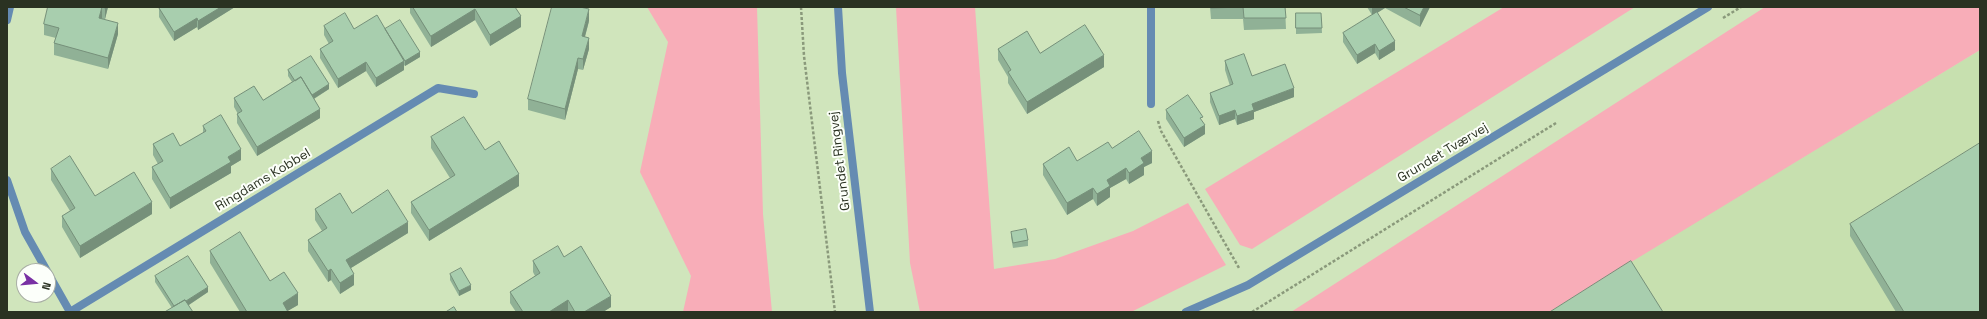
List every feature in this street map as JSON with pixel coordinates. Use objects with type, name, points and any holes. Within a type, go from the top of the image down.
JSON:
[{"type":"street","points":[[7,20],[10,7]]},
{"type":"street","name":"Grundet Ringvej","points":[[838,7],[842,73],[870,312]]},
{"type":"street","points":[[1151,7],[1151,104]]},
{"type":"street","name":"Grundet Tværvej","points":[[1186,312],[1248,284],[1708,7]]},
{"type":"street","name":"Ringdams Kobbel","points":[[56,288],[70,312],[438,88],[474,94]]},
{"type":"street","name":"Ringdams Kobbel","points":[[7,180],[25,232],[42,263]]},
{"type":"path","points":[[801,7],[804,56],[835,312]]},
{"type":"path","points":[[1721,20],[1741,7]]},
{"type":"path","points":[[1151,104],[1161,131],[1248,284],[1265,305]]},
{"type":"path","points":[[1252,312],[1560,120]]},
{"type":"shaded area","points":[[647,7],[757,7],[763,214],[772,312],[683,312],[691,276],[640,172],[668,42]]},
{"type":"shaded area","points":[[896,7],[975,7],[994,269],[1055,259],[1133,231],[1188,203],[1226,265],[1131,312],[920,312],[910,263]]},
{"type":"shaded area","points":[[1504,7],[1635,7],[1252,249],[1240,245],[1205,189]]},
{"type":"shaded area","points":[[1765,7],[1980,7],[1980,50],[1549,312],[1291,312]]},
{"type":"shaded area","points":[[1980,50],[1980,312],[1549,312],[1634,259]]},
{"type":"building","points":[[48,7],[102,7],[99,18],[118,23],[108,58],[54,43],[59,28],[44,24]]},
{"type":"building","points":[[221,7],[198,21],[197,18],[174,32],[159,8]]},
{"type":"building","points":[[413,7],[515,7],[521,16],[490,35],[475,9],[431,36]]},
{"type":"building","points":[[552,7],[580,7],[589,9],[582,36],[589,38],[583,59],[578,58],[565,109],[528,99]]},
{"type":"building","points":[[1211,7],[1243,7],[1211,8]]},
{"type":"building","points":[[1243,7],[1285,7],[1286,18],[1244,18]]},
{"type":"building","points":[[1404,7],[1424,7],[1420,15]]},
{"type":"building","points":[[1377,12],[1395,41],[1379,51],[1375,44],[1357,55],[1343,33]]},
{"type":"building","points":[[345,13],[354,29],[377,15],[404,61],[376,78],[366,62],[338,79],[320,49],[333,41],[324,26]]},
{"type":"building","points":[[1296,13],[1321,13],[1322,28],[1296,28]]},
{"type":"building","points":[[400,20],[420,52],[405,61],[385,29]]},
{"type":"building","points":[[1085,25],[1104,55],[1027,102],[1008,72],[1011,70],[998,49],[1027,31],[1040,53]]},
{"type":"building","points":[[1244,54],[1252,76],[1285,64],[1294,88],[1252,104],[1254,110],[1237,116],[1235,110],[1219,116],[1210,93],[1233,84],[1225,61]]},
{"type":"building","points":[[311,56],[329,84],[312,95],[301,77],[295,81],[288,70]]},
{"type":"building","points":[[301,77],[320,109],[257,147],[237,114],[242,111],[234,98],[254,86],[263,100]]},
{"type":"building","points":[[1188,95],[1203,117],[1200,118],[1205,125],[1184,138],[1166,110]]},
{"type":"building","points":[[221,115],[241,149],[228,157],[231,162],[170,198],[152,167],[163,161],[153,144],[173,133],[180,146],[206,131],[203,126]]},
{"type":"building","points":[[464,117],[485,150],[499,141],[519,174],[429,230],[411,202],[455,175],[431,137]]},
{"type":"building","points":[[1139,131],[1152,151],[1141,158],[1144,163],[1129,173],[1126,168],[1107,180],[1110,186],[1097,194],[1093,188],[1067,203],[1043,164],[1069,147],[1077,161],[1108,142],[1112,148]]},
{"type":"building","points":[[1980,143],[1980,311],[1904,312],[1850,224]]},
{"type":"building","points":[[70,156],[95,196],[134,172],[152,202],[80,246],[62,216],[75,208],[51,169]]},
{"type":"building","points":[[388,190],[408,222],[346,260],[354,274],[340,283],[331,269],[328,271],[308,240],[327,228],[315,209],[340,193],[352,213]]},
{"type":"building","points":[[1026,229],[1028,240],[1013,243],[1011,232]]},
{"type":"building","points":[[240,232],[270,281],[284,272],[298,293],[283,303],[288,312],[247,312],[210,251]]},
{"type":"building","points":[[558,246],[564,257],[581,246],[611,296],[584,312],[575,312],[568,300],[549,312],[523,312],[510,292],[540,273],[533,261]]},
{"type":"building","points":[[188,256],[208,287],[186,301],[185,300],[174,306],[155,276]]},
{"type":"building","points":[[1631,261],[1663,312],[1550,312]]},
{"type":"building","points":[[461,268],[471,285],[459,291],[450,274]]},
{"type":"building","points":[[185,300],[193,312],[165,312]]},
{"type":"building","points":[[454,307],[457,312],[446,312]]}]
